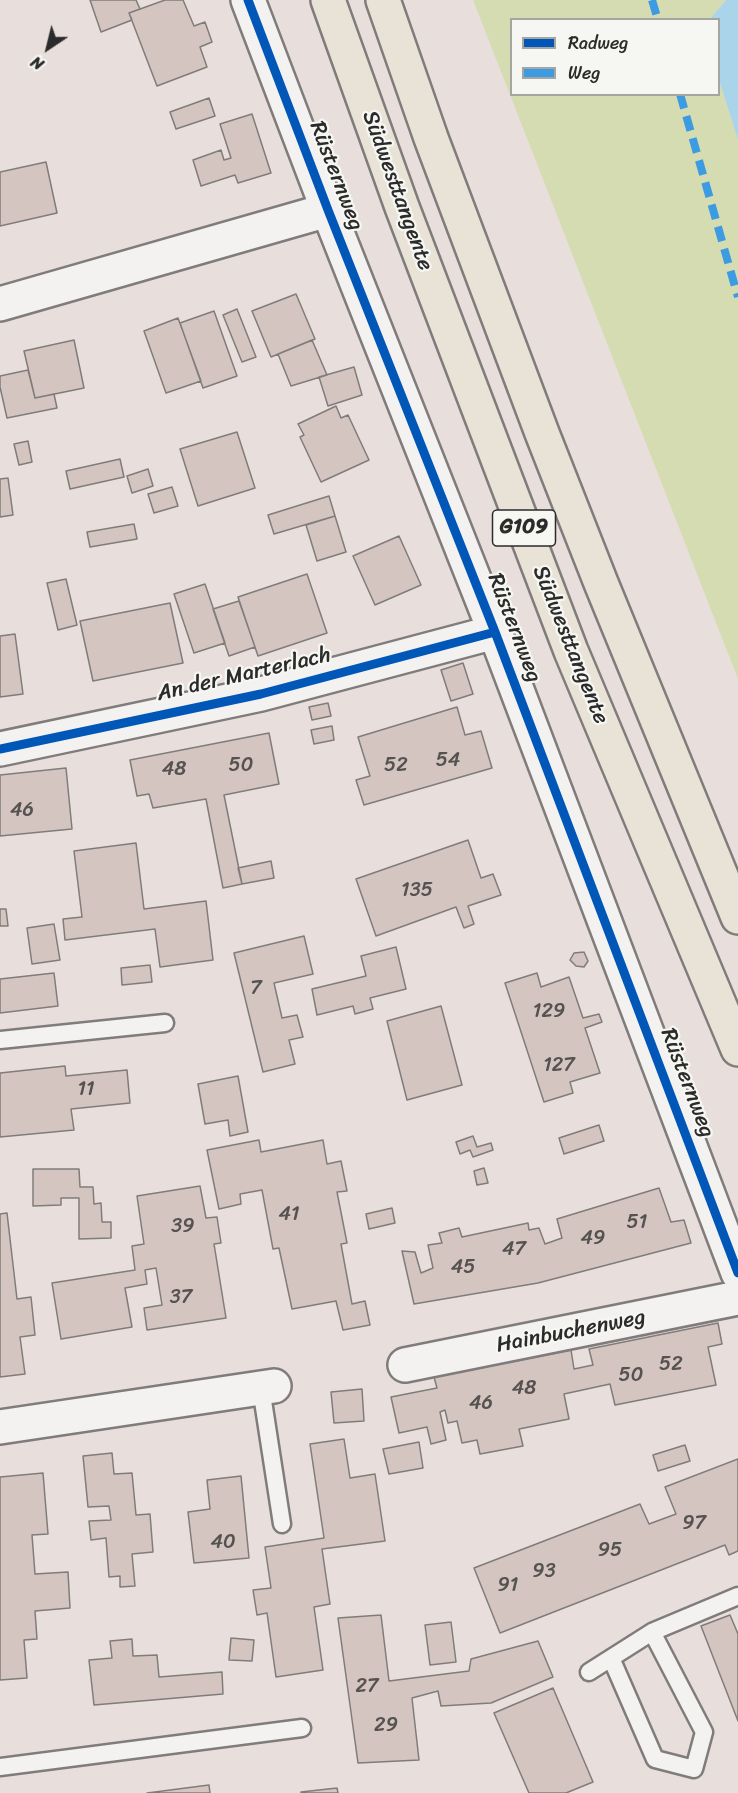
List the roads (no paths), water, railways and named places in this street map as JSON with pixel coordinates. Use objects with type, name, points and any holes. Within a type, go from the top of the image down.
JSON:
[{"type":"highway","name":"Südwesttangente","points":[[328,0],[406,218],[571,651],[738,1049]]},
{"type":"highway","name":"G109","points":[[383,0],[431,138],[559,476],[738,917]]},
{"type":"street","name":"Rüsternweg","points":[[248,0],[328,210],[495,632],[738,1273]]},
{"type":"street","name":"Rüsternweg","points":[[0,304],[328,210]]},
{"type":"street","name":"An der Marterlach","points":[[0,749],[261,694],[495,632]]},
{"type":"street","name":"Hainbuchenweg","points":[[405,1365],[738,1298]]},
{"type":"street","points":[[0,1427],[267,1387]]},
{"type":"lane","points":[[0,1040],[165,1023]]},
{"type":"lane","points":[[267,1387],[282,1524]]},
{"type":"lane","points":[[589,1672],[652,1632],[738,1596]]},
{"type":"lane","points":[[611,1658],[655,1759],[694,1769],[704,1732],[652,1632]]},
{"type":"lane","points":[[0,1767],[302,1728]]},
{"type":"water","points":[[726,0],[738,0],[738,140],[720,83],[720,18],[711,18]]}]
